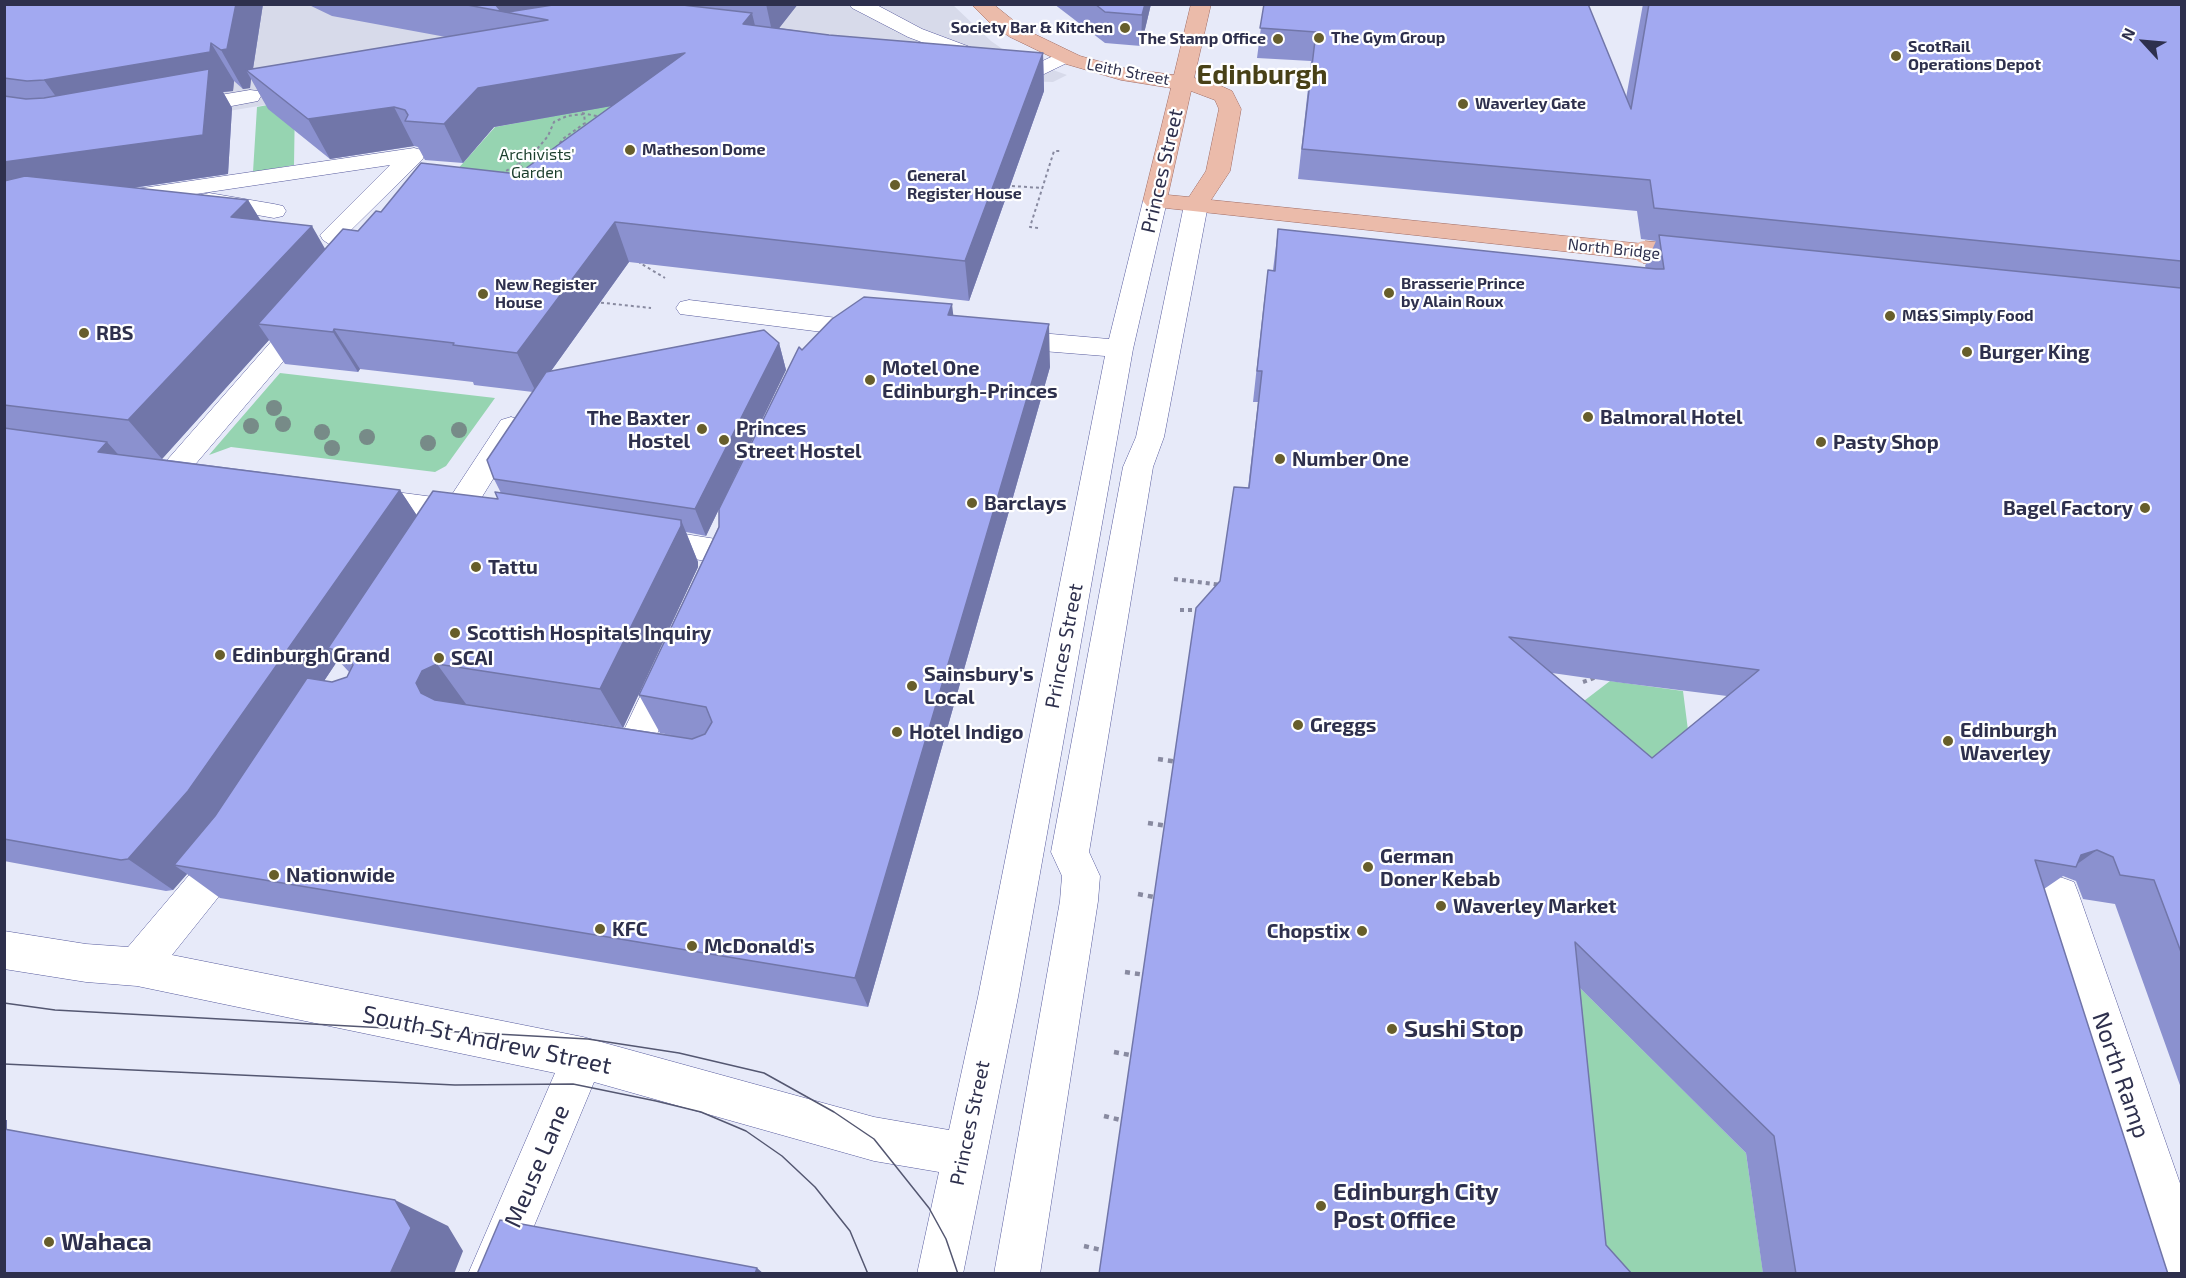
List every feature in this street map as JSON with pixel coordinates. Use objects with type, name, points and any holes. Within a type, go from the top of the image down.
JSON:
[{"type":"main road","name":"Leith Street","points":[[981,4],[999,21],[1017,33],[1064,57],[1121,74],[1183,82]]},
{"type":"main road","points":[[1183,82],[1202,4]]},
{"type":"main road","points":[[1121,74],[1154,91],[1176,114]]},
{"type":"main road","name":"Princes Street","points":[[1155,201],[1183,82],[1215,90],[1224,96],[1230,109],[1218,171],[1196,205]]},
{"type":"main road","name":"North Bridge","points":[[1155,201],[1714,259]]},
{"type":"street","points":[[859,4],[915,33],[1011,70]]},
{"type":"street","points":[[937,63],[1011,70],[1040,70],[1064,57]]},
{"type":"street","points":[[161,113],[250,96]]},
{"type":"street","points":[[109,200],[414,155],[332,236],[362,255],[331,291],[160,472],[205,478]]},
{"type":"street","points":[[166,193],[274,211]]},
{"type":"street","name":"Princes Street","points":[[940,1274],[963,1154],[1000,987],[1120,349],[1155,201]]},
{"type":"street","name":"Princes Street","points":[[1017,1274],[1078,901],[1081,876],[1070,852],[1138,467],[1150,437],[1196,205]]},
{"type":"street","points":[[689,308],[865,328],[825,337],[811,352]]},
{"type":"street","points":[[982,338],[1120,349]]},
{"type":"street","points":[[431,551],[514,423]]},
{"type":"street","points":[[343,496],[493,517]]},
{"type":"street","points":[[622,537],[718,553]]},
{"type":"street","points":[[579,739],[649,750],[678,650]]},
{"type":"street","points":[[137,967],[249,828]]},
{"type":"street","name":"North Ramp","points":[[2060,895],[2181,1256]]},
{"type":"street","name":"South St Andrew Street","points":[[4,950],[86,963],[137,967],[583,1058],[874,1139],[963,1154]]},
{"type":"street","name":"Meuse Lane","points":[[491,1274],[583,1058]]},
{"type":"path","points":[[579,111],[584,114]]},
{"type":"path","points":[[553,158],[554,149],[559,143],[585,123],[584,114]]},
{"type":"path","points":[[501,174],[538,148],[548,136],[554,122],[567,116],[584,114],[606,116]]},
{"type":"path","points":[[559,143],[569,144]]},
{"type":"path","points":[[1038,228],[1030,227],[1054,151],[1061,151]]},
{"type":"path","points":[[518,164],[522,169],[536,171]]},
{"type":"path","points":[[1012,186],[1042,189]]},
{"type":"path","points":[[646,254],[640,263],[672,282]]},
{"type":"path","points":[[595,302],[655,309]]},
{"type":"path","points":[[1174,579],[1231,586]]},
{"type":"path","points":[[1180,610],[1204,610]]},
{"type":"path","points":[[1583,682],[1600,676]]},
{"type":"path","points":[[1158,759],[1184,763]]},
{"type":"path","points":[[1148,823],[1174,827]]},
{"type":"path","points":[[1138,894],[1165,899]]},
{"type":"path","points":[[1125,972],[1155,976]]},
{"type":"path","points":[[1114,1052],[1145,1058]]},
{"type":"path","points":[[1104,1116],[1136,1123]]},
{"type":"path","points":[[1084,1246],[1115,1252]]},
{"type":"shaded area","points":[[5,5],[953,5],[991,41],[1011,55],[1067,75],[1053,82],[988,80],[295,100],[72,137]]},
{"type":"green space","points":[[295,100],[294,165],[253,172],[257,107]]},
{"type":"green space","name":"Archivists' Garden","points":[[623,103],[580,159],[432,198],[495,127]]},
{"type":"green space","points":[[280,373],[495,398],[446,466],[435,472],[231,447],[209,455]]},
{"type":"green space","points":[[1610,681],[1683,691],[1689,738],[1633,785],[1559,720]]},
{"type":"green space","points":[[1557,965],[1746,1153],[1763,1273],[1598,1273]]},
{"type":"building","points":[[4,4],[236,4],[227,49],[221,50],[211,43],[210,52],[27,81],[4,78]]},
{"type":"building","points":[[462,4],[495,4],[500,10],[508,12],[559,4],[674,4],[752,13],[743,24],[829,35],[1043,53],[965,261],[615,222],[517,353],[334,329],[333,332],[258,324],[343,229],[358,231],[376,211],[381,212],[421,163],[518,174],[685,53],[478,88],[444,124],[405,121],[408,115],[405,110],[394,107],[308,119],[246,70],[548,20]]},
{"type":"building","points":[[1095,4],[1145,4],[1142,15],[1105,12]]},
{"type":"building","points":[[1264,4],[1588,4],[1631,109],[1649,4],[2181,4],[2181,261],[1654,208],[1650,180],[1302,149],[1316,32],[1260,28]]},
{"type":"building","points":[[209,69],[203,135],[4,162],[4,96],[26,99],[44,98]]},
{"type":"building","points":[[25,176],[248,200],[231,217],[312,226],[128,420],[4,405],[4,181]]},
{"type":"building","points":[[1278,229],[1664,269],[1659,235],[2181,288],[2181,952],[2154,880],[2120,875],[2113,857],[2097,850],[2081,855],[2076,867],[2035,860],[2168,1274],[1796,1274],[1774,1136],[1575,942],[1606,1245],[1632,1274],[1099,1274],[1196,608],[1220,581],[1234,487],[1249,488],[1262,371],[1257,371],[1268,270],[1275,271]],"holes":[[[1509,637],[1759,670],[1652,758]]]},
{"type":"building","points":[[864,297],[952,304],[948,315],[1049,324],[855,978],[174,865],[215,816],[307,678],[332,682],[347,677],[353,665],[348,654],[328,648],[433,491],[498,499],[495,492],[681,520],[681,526],[600,689],[437,664],[422,671],[416,683],[421,693],[435,700],[692,739],[705,734],[712,722],[706,707],[639,695],[719,527],[719,509],[799,347],[802,350],[832,319]]},
{"type":"building","points":[[764,330],[779,343],[695,509],[494,479],[487,460],[546,372]]},
{"type":"building","points":[[4,428],[107,442],[98,452],[400,490],[188,791],[128,859],[121,860],[4,839]]},
{"type":"building","points":[[4,1129],[395,1200],[411,1228],[390,1274],[4,1274]]},
{"type":"building","points":[[500,1220],[757,1268],[755,1274],[477,1274]]},
{"type":"tram line","points":[[4,1003],[55,1010],[588,1039],[679,1053],[764,1073],[834,1112],[874,1139],[929,1208],[946,1239],[958,1274]]},
{"type":"tram line","points":[[4,1064],[455,1085],[573,1084],[656,1101],[701,1112],[746,1131],[782,1156],[815,1187],[850,1231],[868,1274]]},
{"type":"place","name":"Society Bar & Kitchen","points":[[1125,28]]},
{"type":"place","name":"The Gym Group","points":[[1319,38]]},
{"type":"place","name":"The Stamp Office","points":[[1278,39]]},
{"type":"place","name":"ScotRail Operations Depot","points":[[1896,56]]},
{"type":"place","name":"Waverley Gate","points":[[1463,104]]},
{"type":"place","name":"Matheson Dome","points":[[630,150]]},
{"type":"place","name":"General Register House","points":[[895,185]]},
{"type":"place","name":"Brasserie Prince by Alain Roux","points":[[1389,293]]},
{"type":"place","name":"New Register House","points":[[483,294]]},
{"type":"place","name":"M&S Simply Food","points":[[1890,316]]},
{"type":"place","name":"RBS","points":[[84,333]]},
{"type":"place","name":"Burger King","points":[[1967,352]]},
{"type":"place","name":"Motel One Edinburgh-Princes","points":[[870,380]]},
{"type":"place","name":"Balmoral Hotel","points":[[1588,417]]},
{"type":"place","name":"The Baxter Hostel","points":[[702,429]]},
{"type":"place","name":"Princes Street Hostel","points":[[724,440]]},
{"type":"place","name":"Pasty Shop","points":[[1821,442]]},
{"type":"place","name":"Number One","points":[[1280,459]]},
{"type":"place","name":"Barclays","points":[[972,503]]},
{"type":"place","name":"Bagel Factory","points":[[2145,508]]},
{"type":"place","name":"Tattu","points":[[476,567]]},
{"type":"place","name":"Scottish Hospitals Inquiry","points":[[455,633]]},
{"type":"place","name":"Edinburgh Grand","points":[[220,655]]},
{"type":"place","name":"SCAI","points":[[439,658]]},
{"type":"place","name":"Sainsbury's Local","points":[[912,686]]},
{"type":"place","name":"Greggs","points":[[1298,725]]},
{"type":"place","name":"Hotel Indigo","points":[[897,732]]},
{"type":"place","name":"Edinburgh Waverley","points":[[1948,741]]},
{"type":"place","name":"German Doner Kebab","points":[[1368,867]]},
{"type":"place","name":"Nationwide","points":[[274,875]]},
{"type":"place","name":"Waverley Market","points":[[1441,906]]},
{"type":"place","name":"KFC","points":[[600,929]]},
{"type":"place","name":"Chopstix","points":[[1362,931]]},
{"type":"place","name":"McDonald's","points":[[692,946]]},
{"type":"place","name":"Sushi Stop","points":[[1392,1029]]},
{"type":"place","name":"Edinburgh City Post Office","points":[[1321,1206]]},
{"type":"place","name":"Wahaca","points":[[49,1242]]},
{"type":"district","name":"Edinburgh","points":[[1262,75]]}]
